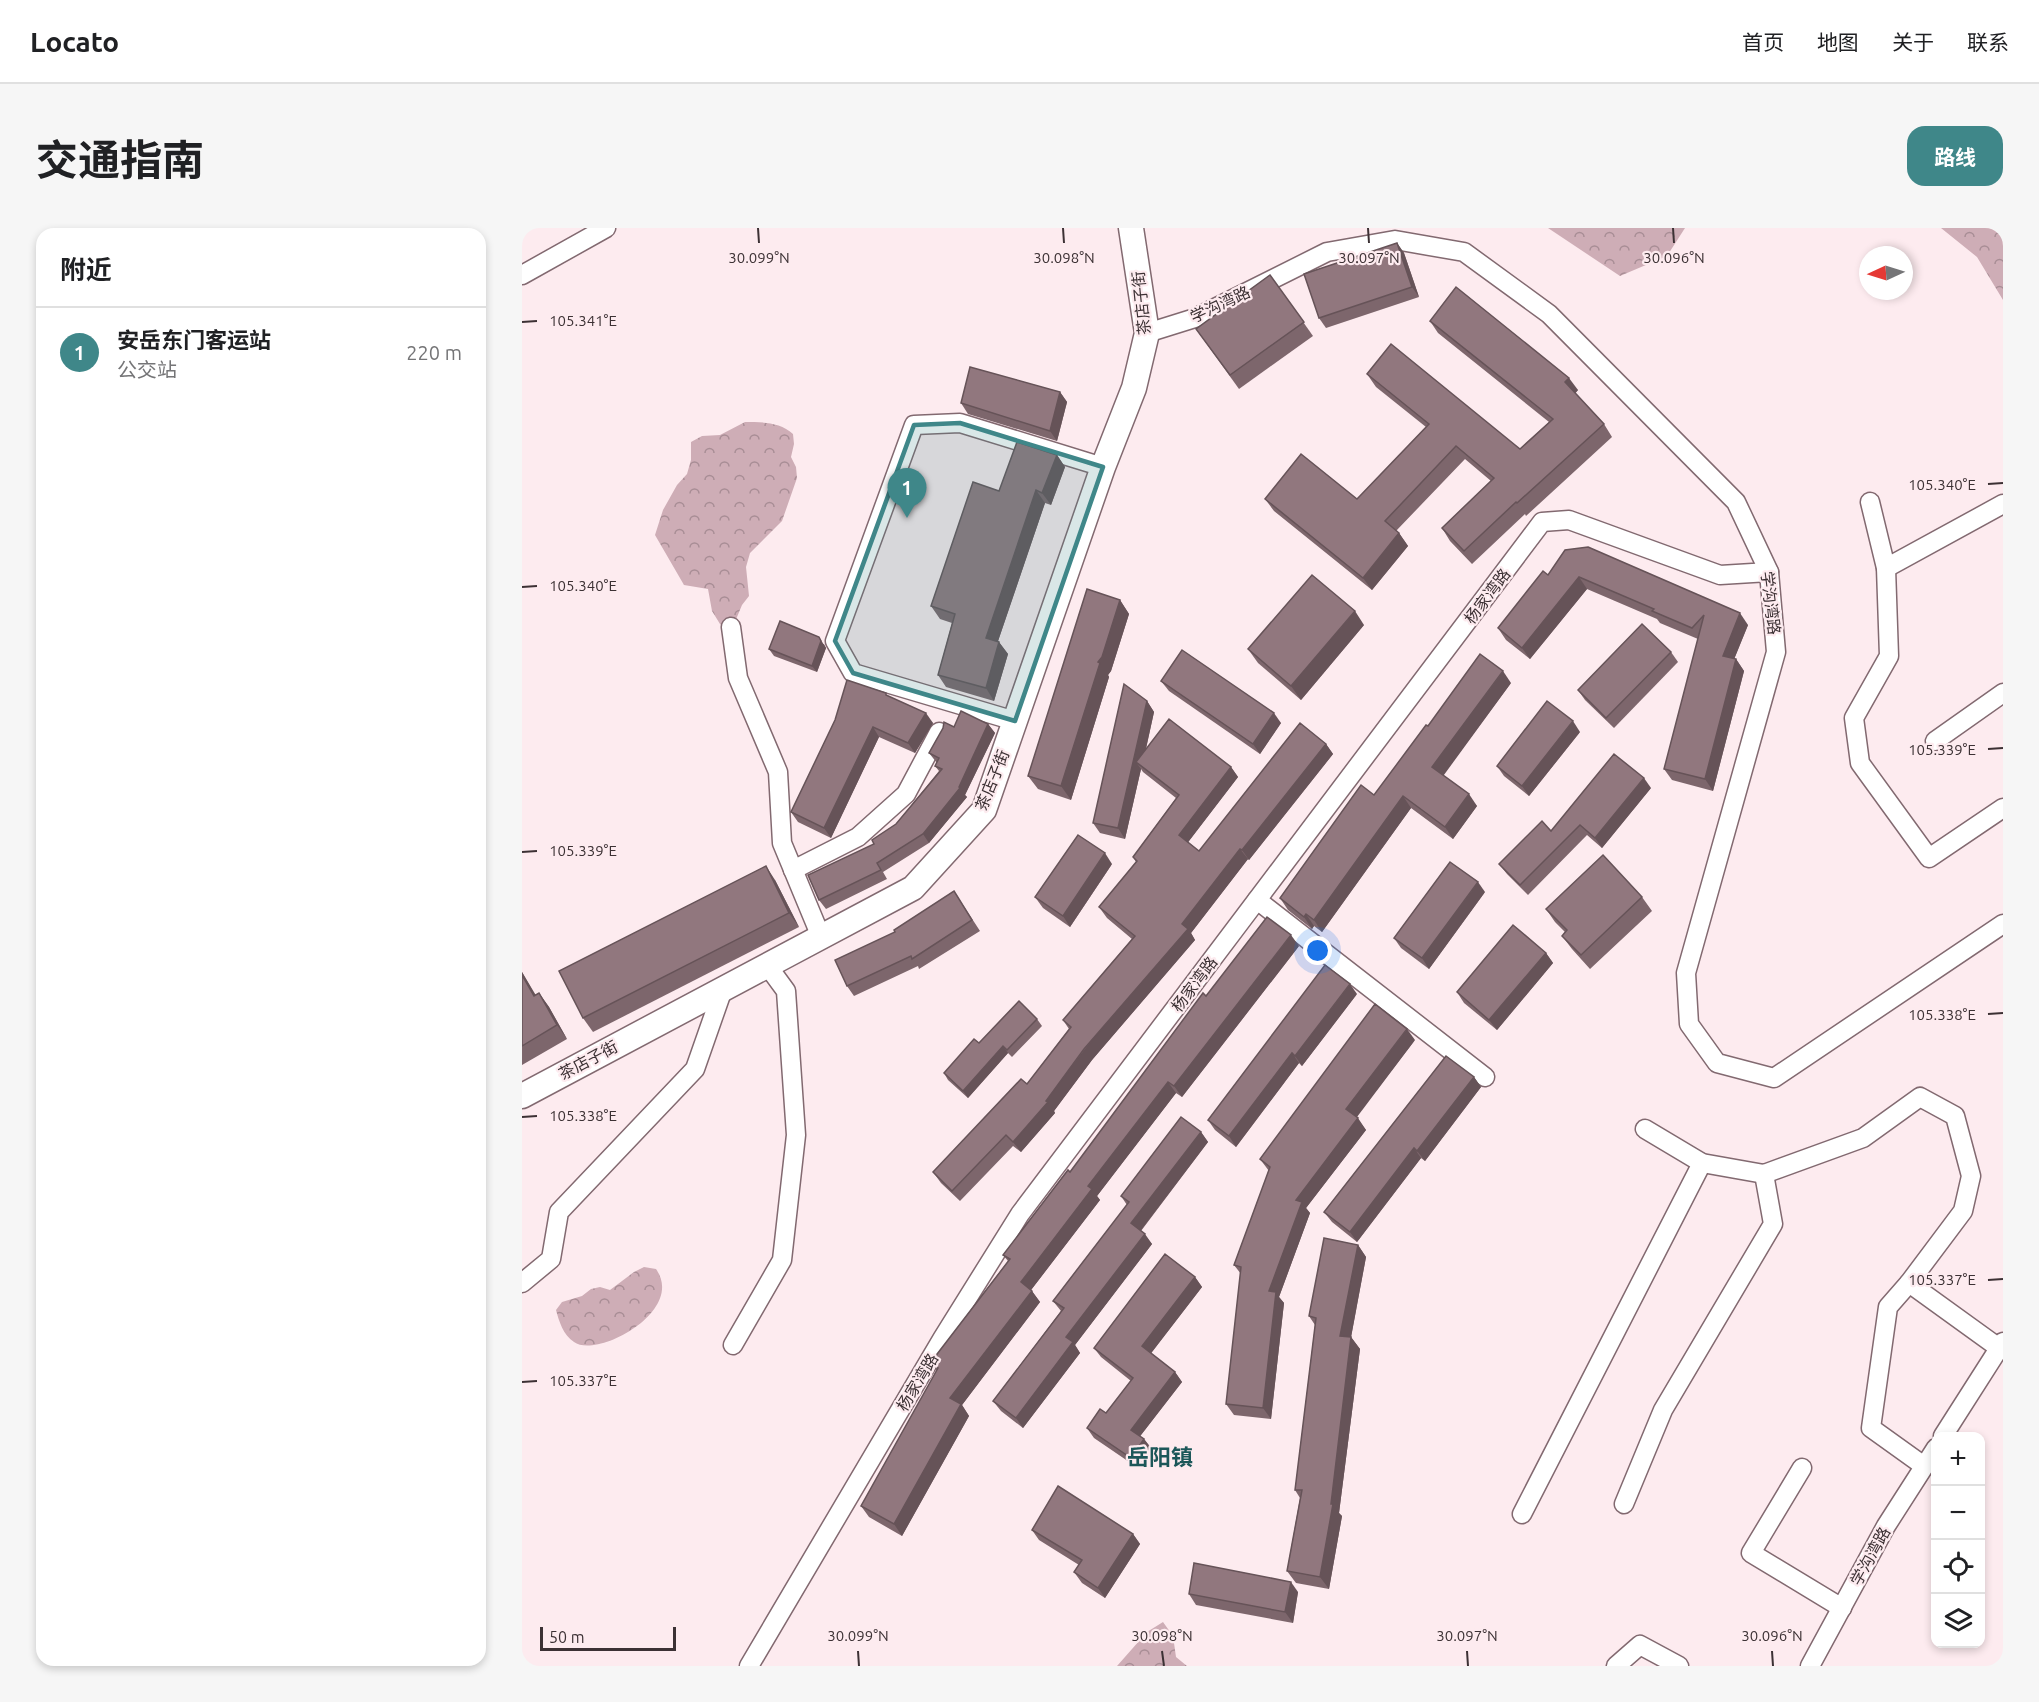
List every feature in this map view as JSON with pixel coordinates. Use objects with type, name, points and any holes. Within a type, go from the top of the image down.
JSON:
[{"type":"main road","name":"茶店子街","points":[[522,1096],[912,888],[984,810],[1103,467],[1134,388],[1147,333],[1131,228]]},
{"type":"street","points":[[522,274],[606,228]]},
{"type":"street","name":"学沟湾路","points":[[1147,333],[1196,318],[1327,252],[1395,240],[1464,252],[1549,314],[1736,502],[1769,572],[1776,652],[1686,973],[1689,1024],[1717,1063],[1774,1078],[2003,924]]},
{"type":"street","points":[[1015,721],[853,673],[836,641],[914,425],[960,423],[1103,467]]},
{"type":"street","points":[[1870,502],[1886,568],[1889,656],[1854,718],[1860,763],[1929,858],[2003,808]]},
{"type":"street","points":[[1886,568],[2003,504]]},
{"type":"street","name":"杨家湾路","points":[[749,1666],[942,1339],[1020,1214],[1542,522],[1569,520],[1720,575],[1769,572]]},
{"type":"street","points":[[730,627],[738,678],[778,772],[782,843],[821,937]]},
{"type":"street","points":[[1935,741],[2003,693]]},
{"type":"street","points":[[793,870],[858,837],[906,794],[939,732]]},
{"type":"street","points":[[1257,900],[1485,1077]]},
{"type":"street","points":[[732,1345],[782,1260],[796,1135],[786,991],[767,965]]},
{"type":"street","points":[[522,1283],[551,1259],[559,1212],[695,1069],[723,989]]},
{"type":"street","points":[[1645,1129],[1702,1162],[1764,1174],[1863,1138],[1920,1097],[1955,1116],[1971,1176],[1963,1211],[1888,1307],[1871,1428],[1924,1466]]},
{"type":"street","points":[[1522,1514],[1702,1162]]},
{"type":"street","points":[[1624,1504],[1663,1410],[1773,1224],[1764,1174]]},
{"type":"street","points":[[1909,1283],[2001,1345],[1946,1432]]},
{"type":"street","name":"学沟湾路","points":[[1810,1666],[1886,1526],[1931,1455]]},
{"type":"street","points":[[1802,1468],[1751,1553],[1842,1608]]},
{"type":"street","points":[[1616,1666],[1640,1645],[1679,1666]]},
{"type":"highlighted area","points":[[960,423],[1103,467],[1015,721],[853,673],[835,641],[914,425]]},
{"type":"green space","points":[[1548,228],[1685,228],[1667,256],[1620,276]]},
{"type":"green space","points":[[1941,228],[2003,228],[2003,300],[1977,257]]},
{"type":"green space","points":[[745,422],[777,425],[793,434],[794,444],[791,457],[796,467],[797,478],[782,521],[750,553],[746,567],[749,596],[742,605],[732,629],[720,624],[712,611],[708,589],[684,585],[655,535],[663,510],[677,485],[687,474],[691,460],[691,442],[702,436],[720,435]]},
{"type":"green space","points":[[644,1267],[656,1269],[662,1285],[659,1301],[649,1315],[635,1328],[601,1344],[585,1345],[574,1342],[567,1336],[556,1310],[562,1302],[582,1296],[591,1289],[600,1287],[610,1290]]},
{"type":"green space","points":[[1163,1622],[1173,1636],[1176,1657],[1187,1666],[1117,1666],[1147,1632]]},
{"type":"building","points":[[1397,243],[1412,287],[1319,318],[1304,274]]},
{"type":"building","points":[[1270,275],[1304,322],[1230,375],[1196,329]]},
{"type":"building","points":[[1456,287],[1569,378],[1565,382],[1604,424],[1464,551],[1442,528],[1494,478],[1456,446],[1385,521],[1399,533],[1363,578],[1265,499],[1301,454],[1357,499],[1429,424],[1367,374],[1391,344],[1520,449],[1553,419],[1430,321]]},
{"type":"building","points":[[970,367],[1060,392],[1050,431],[961,403]]},
{"type":"building","points":[[1017,442],[1057,455],[1042,493],[1036,490],[986,638],[999,642],[986,688],[938,675],[955,614],[931,606],[973,482],[999,491]]},
{"type":"building","points":[[1588,547],[1740,613],[1723,656],[1736,659],[1705,779],[1664,769],[1704,615],[1692,628],[1579,577],[1522,648],[1498,628],[1543,571],[1548,575],[1565,550]]},
{"type":"building","points":[[1312,575],[1355,611],[1291,686],[1248,649]]},
{"type":"building","points":[[1087,589],[1120,600],[1102,657],[1098,662],[1100,663],[1061,786],[1028,776]]},
{"type":"building","points":[[780,621],[819,637],[821,641],[812,666],[769,649]]},
{"type":"building","points":[[1642,624],[1671,652],[1606,718],[1578,690]]},
{"type":"building","points":[[1182,650],[1274,713],[1253,744],[1161,681]]},
{"type":"building","points":[[1480,654],[1503,671],[1432,767],[1469,794],[1445,827],[1403,796],[1314,920],[1306,914],[1304,917],[1280,898],[1361,785],[1374,795]]},
{"type":"building","points":[[847,680],[886,693],[926,713],[908,743],[873,727],[824,828],[791,812],[835,720]]},
{"type":"building","points":[[1124,684],[1147,701],[1118,828],[1093,823]]},
{"type":"building","points":[[1547,701],[1573,721],[1522,786],[1497,766]]},
{"type":"building","points":[[961,711],[988,724],[960,788],[923,834],[877,863],[881,870],[819,900],[808,875],[874,844],[872,840],[896,824],[942,769],[935,766],[939,758],[929,753],[944,722],[954,727]]},
{"type":"building","points":[[1169,719],[1231,767],[1179,835],[1199,851],[1300,723],[1326,744],[1182,924],[1188,929],[1084,1049],[1046,1101],[1048,1102],[1013,1142],[1006,1135],[952,1191],[933,1172],[1021,1079],[1027,1084],[1071,1027],[1063,1020],[1135,936],[1099,907],[1137,861],[1133,857],[1179,795],[1136,762]]},
{"type":"building","points":[[1614,754],[1644,778],[1595,838],[1580,825],[1520,885],[1499,864],[1542,821],[1551,831]]},
{"type":"building","points":[[1078,835],[1105,853],[1063,916],[1035,897]]},
{"type":"building","points":[[1603,855],[1642,897],[1581,955],[1562,936],[1567,930],[1546,909]]},
{"type":"building","points":[[1450,862],[1478,882],[1422,958],[1394,938]]},
{"type":"building","points":[[766,866],[789,913],[583,1018],[559,971]]},
{"type":"building","points":[[954,891],[972,920],[912,959],[911,956],[847,986],[835,960],[895,932],[894,930]]},
{"type":"building","points":[[1267,917],[1291,935],[1174,1086],[1168,1082],[1088,1186],[1092,1189],[1021,1282],[1032,1291],[950,1398],[961,1404],[894,1524],[861,1506],[938,1368],[931,1362],[1010,1259],[1003,1255],[1068,1170],[1070,1172],[1203,993],[1206,996]]},
{"type":"building","points":[[1513,925],[1546,953],[1489,1020],[1457,992]]},
{"type":"building","points":[[1325,965],[1350,984],[1295,1056],[1292,1053],[1229,1136],[1208,1120]]},
{"type":"building","points":[[522,975],[534,996],[539,993],[557,1025],[522,1046]]},
{"type":"building","points":[[1019,1001],[1037,1019],[1007,1050],[1003,1046],[963,1091],[944,1073],[974,1039],[979,1043]]},
{"type":"building","points":[[1375,1004],[1407,1029],[1346,1109],[1358,1118],[1296,1200],[1302,1202],[1269,1291],[1276,1292],[1263,1408],[1226,1404],[1241,1267],[1234,1265],[1270,1167],[1260,1159]]},
{"type":"building","points":[[1446,1056],[1474,1077],[1417,1151],[1414,1148],[1350,1232],[1324,1212]]},
{"type":"building","points":[[1181,1117],[1201,1132],[1131,1223],[1145,1234],[1066,1337],[1073,1342],[1016,1418],[993,1401],[1064,1308],[1053,1301],[1129,1202],[1121,1196]]},
{"type":"building","points":[[1324,1238],[1358,1245],[1340,1336],[1351,1337],[1331,1504],[1333,1504],[1320,1577],[1287,1571],[1302,1490],[1295,1490],[1316,1318],[1309,1316]]},
{"type":"building","points":[[1165,1254],[1195,1277],[1142,1346],[1175,1372],[1131,1430],[1144,1439],[1131,1458],[1087,1428],[1100,1409],[1106,1413],[1133,1378],[1094,1348]]},
{"type":"building","points":[[1058,1486],[1133,1534],[1098,1588],[1074,1572],[1082,1560],[1032,1530]]},
{"type":"building","points":[[1194,1563],[1291,1582],[1285,1612],[1189,1594]]},
{"type":"place","name":"安岳东门客运站","points":[[907,518]]},
{"type":"district","name":"岳阳镇","points":[[1160,1457]]}]
